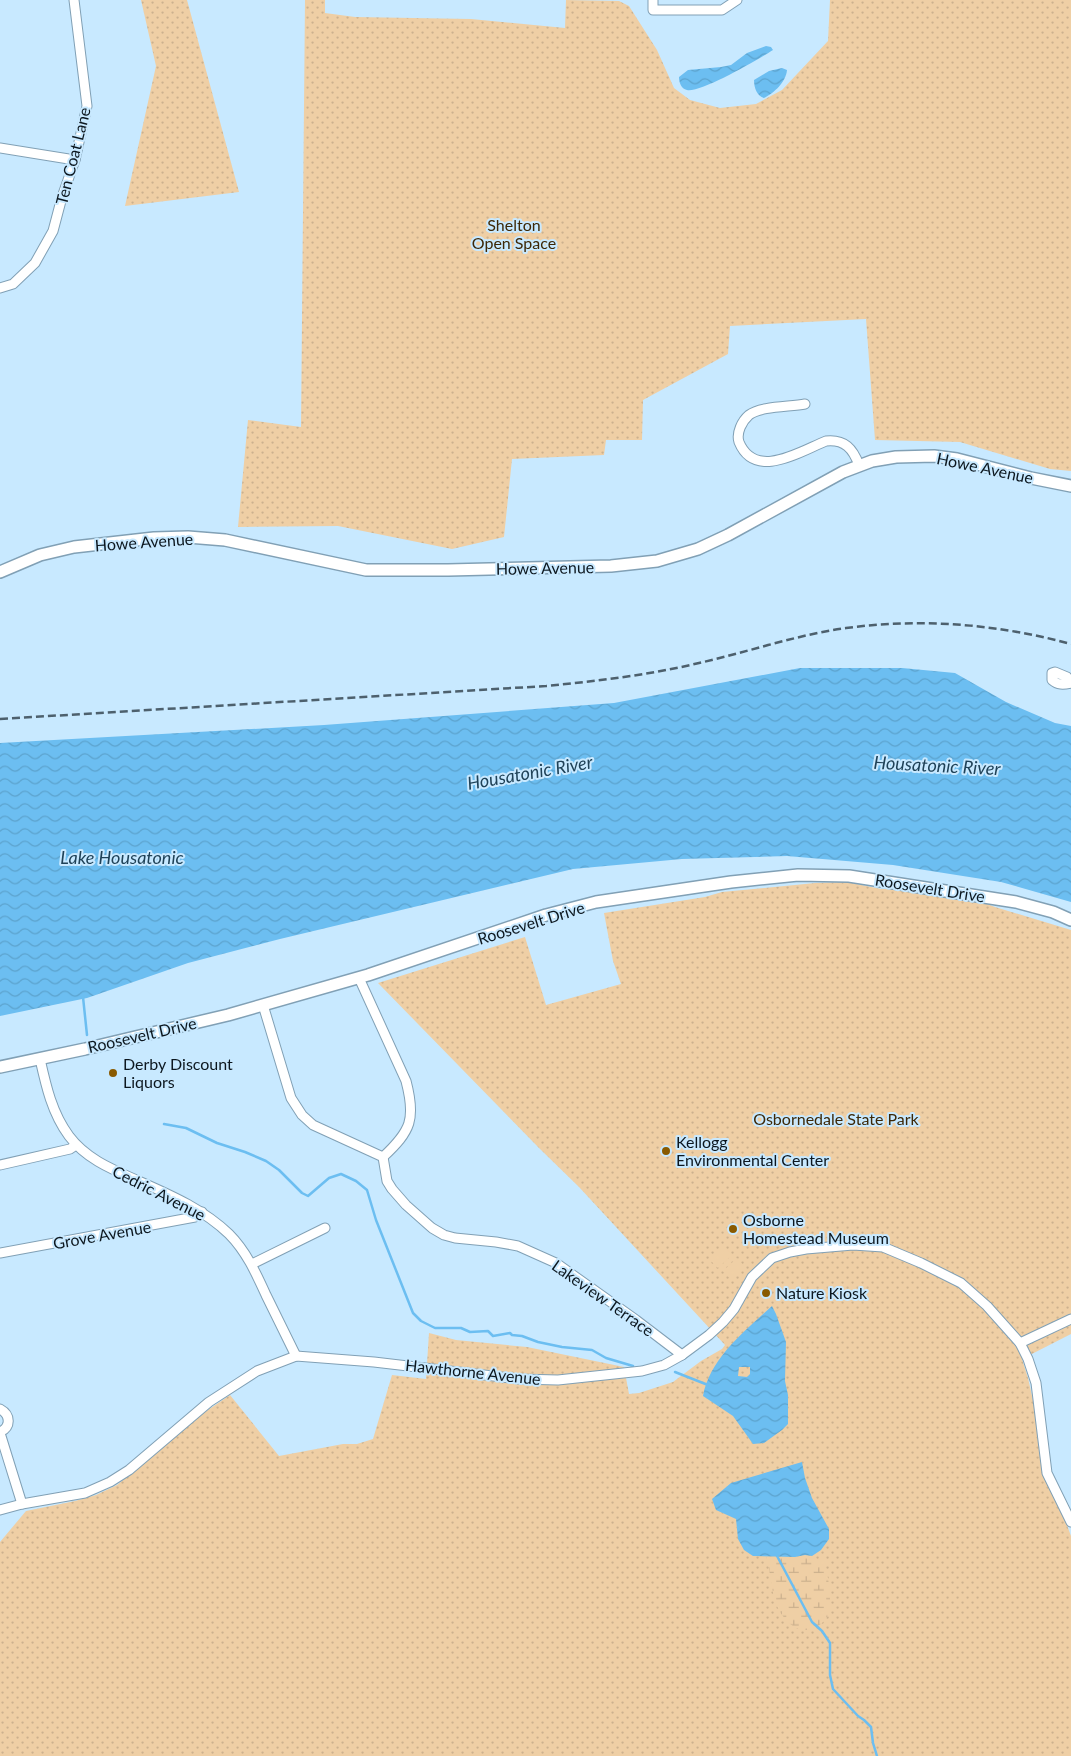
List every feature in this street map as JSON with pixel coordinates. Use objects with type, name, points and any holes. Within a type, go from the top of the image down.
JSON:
[{"type":"main road","name":"Howe Avenue","points":[[0,572],[40,556],[74,547],[154,538],[188,537],[225,540],[366,570],[448,570],[636,564],[680,556],[706,546],[815,486],[859,465],[872,461],[896,457],[934,456],[958,459],[1031,478],[1071,486]]},
{"type":"main road","name":"Roosevelt Drive","points":[[0,1067],[219,1017],[263,1005],[359,978],[546,915],[596,902],[731,882],[798,875],[849,876],[1016,902],[1052,912],[1071,920]]},
{"type":"street","name":"Ten Coat Lane","points":[[0,288],[13,284],[35,263],[54,231],[62,198],[75,160],[88,106],[74,0]]},
{"type":"street","points":[[652,0],[653,10],[722,10],[737,0]]},
{"type":"street","points":[[0,148],[75,160]]},
{"type":"street","points":[[805,404],[759,410],[750,415],[741,424],[738,438],[741,446],[757,461],[776,462],[826,441],[834,440],[843,442],[850,447],[859,465]]},
{"type":"street","points":[[263,1005],[292,1098],[302,1115],[313,1125],[383,1157],[399,1141],[408,1128],[411,1120],[410,1093],[403,1072],[359,978]]},
{"type":"street","name":"Cedric Avenue","points":[[40,1058],[47,1092],[58,1119],[76,1145],[87,1155],[106,1166],[202,1212],[230,1234],[252,1264],[296,1356]]},
{"type":"street","points":[[0,1164],[76,1145]]},
{"type":"street","name":"Lakeview Terrace","points":[[383,1157],[387,1181],[392,1189],[406,1205],[432,1228],[444,1235],[455,1238],[518,1246],[556,1263],[682,1355]]},
{"type":"street","name":"Grove Avenue","points":[[0,1253],[195,1217],[202,1212]]},
{"type":"street","points":[[252,1264],[325,1228]]},
{"type":"street","name":"Hawthorne Avenue","points":[[0,1510],[22,1504],[85,1493],[110,1482],[129,1470],[209,1402],[257,1371],[296,1356],[374,1362],[519,1380],[558,1380],[642,1371],[664,1365],[682,1355],[709,1335],[734,1309],[752,1277],[772,1258],[806,1249],[853,1245],[883,1247],[961,1283],[987,1306],[1020,1343],[1028,1358],[1036,1383],[1047,1473],[1071,1522]]},
{"type":"street","points":[[1020,1343],[1071,1319]]},
{"type":"street","points":[[0,1409],[7,1414],[9,1421],[6,1428],[0,1432],[22,1504]]},
{"type":"green space","points":[[141,0],[187,0],[239,192],[125,206],[156,66]]},
{"type":"green space","name":"Shelton Open Space","points":[[305,0],[325,0],[325,13],[355,17],[471,19],[565,28],[566,0],[619,1],[629,6],[657,50],[674,88],[690,100],[720,108],[756,104],[782,90],[828,41],[830,0],[1071,0],[1071,471],[1050,469],[960,442],[875,440],[866,319],[730,326],[728,354],[643,400],[642,440],[606,440],[604,455],[512,459],[504,537],[452,549],[338,526],[238,527],[248,420],[301,427]]},
{"type":"green space","name":"Osbornedale State Park","points":[[847,882],[881,889],[903,889],[982,902],[1071,930],[1071,1334],[1022,1359],[1052,1485],[1071,1536],[1071,1756],[0,1756],[0,1542],[26,1511],[96,1495],[117,1485],[205,1412],[230,1395],[279,1456],[343,1444],[357,1444],[373,1439],[392,1375],[426,1379],[429,1333],[456,1340],[527,1347],[624,1367],[629,1394],[639,1393],[673,1382],[701,1361],[722,1349],[725,1345],[579,1187],[378,983],[525,937],[546,1005],[621,984],[613,961],[604,913],[705,897],[722,892],[815,883]]},
{"type":"green space","points":[[725,1247],[732,1255],[718,1268],[711,1261]]},
{"type":"green space","points":[[737,1258],[743,1265],[730,1278],[723,1271]]},
{"type":"green space","points":[[805,1555],[824,1561],[830,1600],[829,1611],[824,1621],[809,1630],[798,1629],[791,1625],[780,1612],[774,1599],[766,1556],[795,1557]]},
{"type":"water","points":[[766,46],[771,47],[773,50],[717,81],[694,90],[687,90],[683,88],[679,81],[679,77],[688,70],[731,65],[747,53]]},
{"type":"water","points":[[782,68],[787,70],[779,87],[764,98],[759,95],[755,89],[754,80],[769,71]]},
{"type":"water","name":"Lake Housatonic","points":[[800,668],[902,668],[955,673],[1006,702],[1055,723],[1071,726],[1071,902],[1001,882],[893,865],[787,856],[682,859],[573,869],[280,939],[188,963],[87,998],[0,1016],[0,743],[324,725],[614,703]]},
{"type":"water","points":[[772,1306],[786,1342],[785,1381],[788,1395],[788,1424],[764,1443],[753,1444],[733,1416],[703,1396],[713,1369],[721,1357],[740,1335]],"holes":[[[739,1367],[750,1367],[750,1374],[747,1377],[738,1376]]]},
{"type":"water","points":[[802,1462],[812,1498],[829,1529],[829,1539],[821,1550],[812,1556],[753,1556],[744,1550],[738,1539],[736,1519],[716,1510],[712,1499],[731,1483]]},
{"type":"waterway","points":[[83,997],[87,1035]]},
{"type":"waterway","points":[[164,1124],[186,1128],[217,1143],[266,1161],[279,1170],[302,1193],[308,1196],[329,1178],[341,1174],[356,1181],[367,1190],[376,1220],[413,1313],[421,1321],[435,1328],[461,1328],[470,1332],[488,1331],[493,1336],[510,1333],[562,1347],[592,1350],[606,1358],[633,1366]]},
{"type":"waterway","points":[[675,1372],[708,1385]]},
{"type":"waterway","points":[[776,1554],[812,1622],[822,1631],[830,1643],[830,1675],[833,1689],[871,1727],[877,1756]]},
{"type":"railway","points":[[0,719],[565,684],[661,671],[827,631],[903,623],[932,623],[988,628],[1043,637],[1071,644]]},
{"type":"place","name":"Derby Discount Liquors","points":[[113,1073]]},
{"type":"place","name":"Kellogg Environmental Center","points":[[666,1151]]},
{"type":"place","name":"Osborne Homestead Museum","points":[[733,1229]]},
{"type":"place","name":"Nature Kiosk","points":[[766,1293]]},
{"type":"water label","name":"Housatonic River","points":[[937,766]]},
{"type":"water label","name":"Housatonic River","points":[[530,773]]}]
